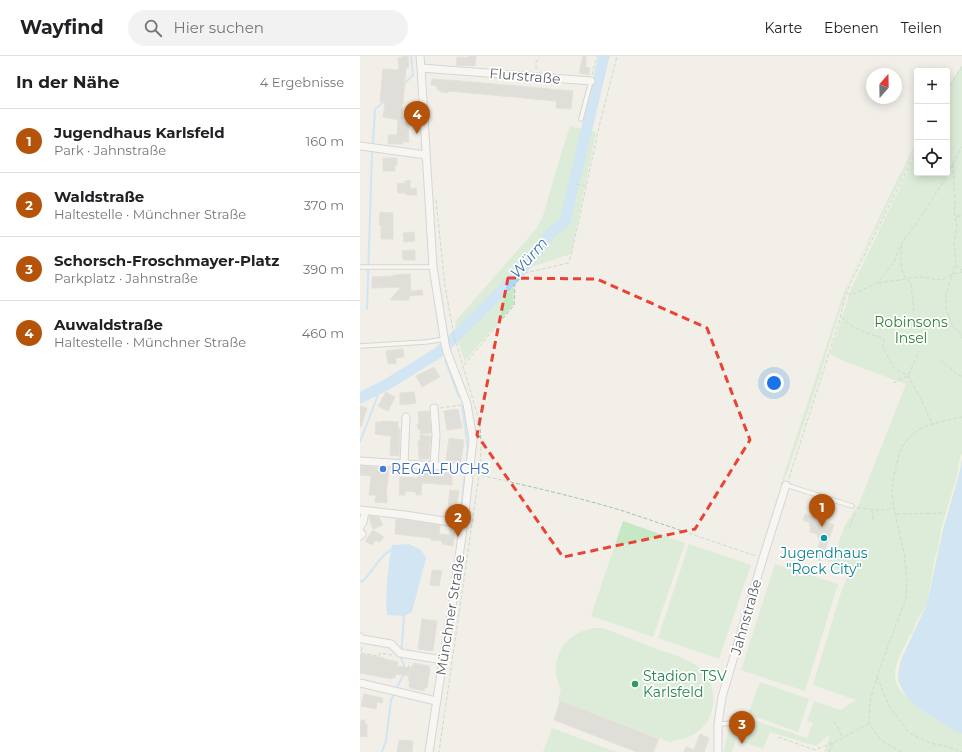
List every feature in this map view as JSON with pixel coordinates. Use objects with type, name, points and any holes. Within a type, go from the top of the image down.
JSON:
[{"type":"street","name":"Münchner Straße","points":[[420,56],[433,267],[445,341],[467,404],[472,440],[470,468],[452,608],[436,700],[429,752]]},
{"type":"street","name":"Flurstraße","points":[[421,68],[591,81]]},
{"type":"street","points":[[360,146],[426,155]]},
{"type":"street","points":[[434,408],[436,435],[434,465]]},
{"type":"street","points":[[404,463],[406,416]]},
{"type":"street","points":[[360,461],[470,468]]},
{"type":"street","name":"Jahnstraße","points":[[718,752],[718,724],[722,698],[786,485]]},
{"type":"street","points":[[360,527],[363,522],[363,510],[463,524]]},
{"type":"street","points":[[360,532],[362,534],[360,536]]},
{"type":"street","points":[[361,641],[362,639],[391,644],[401,655],[443,660]]},
{"type":"street","points":[[360,683],[436,700]]},
{"type":"lane","points":[[581,119],[591,81]]},
{"type":"lane","points":[[360,267],[433,267]]},
{"type":"lane","points":[[360,346],[445,341]]},
{"type":"lane","points":[[786,485],[852,506]]},
{"type":"lane","points":[[718,724],[737,723]]},
{"type":"path","points":[[591,81],[597,56]]},
{"type":"path","points":[[508,292],[525,273],[568,263],[571,256],[599,127],[617,56]]},
{"type":"path","points":[[536,70],[536,62],[539,57]]},
{"type":"path","points":[[950,85],[962,66]]},
{"type":"path","points":[[877,283],[893,264],[902,243],[925,211],[962,147]]},
{"type":"path","points":[[786,485],[846,294],[914,156]]},
{"type":"path","points":[[953,164],[954,210],[957,226],[954,243],[956,264],[946,294],[946,308],[952,325],[960,333],[962,338]]},
{"type":"path","points":[[576,184],[586,186]]},
{"type":"path","points":[[436,195],[445,286],[457,346]]},
{"type":"path","points":[[956,217],[962,215]]},
{"type":"path","points":[[902,243],[902,273],[911,283],[914,313]]},
{"type":"path","points":[[846,294],[854,294],[877,283],[910,278],[920,277],[941,280],[962,271],[956,264]]},
{"type":"path","points":[[463,366],[514,305],[515,284]]},
{"type":"path","points":[[840,316],[849,325],[884,339],[883,348],[894,368],[908,376],[921,398],[932,424]]},
{"type":"path","points":[[893,383],[908,376],[919,351]]},
{"type":"path","points":[[940,359],[958,375],[962,376]]},
{"type":"path","points":[[434,408],[467,404]]},
{"type":"path","points":[[901,752],[882,741],[869,724],[870,701],[877,676],[906,598],[907,581],[904,553],[892,495],[893,479],[900,451],[908,438],[918,430],[932,424],[962,417]]},
{"type":"path","points":[[439,752],[479,475],[530,486],[613,508],[763,558]]},
{"type":"path","points":[[849,528],[855,513],[852,508],[863,510],[883,510],[894,508]]},
{"type":"path","points":[[872,510],[873,520]]},
{"type":"path","points":[[895,514],[945,513]]},
{"type":"path","points":[[361,641],[360,653],[379,656],[380,653],[401,655],[408,669]]},
{"type":"path","points":[[877,676],[889,706],[909,733],[930,743],[956,749],[962,752]]},
{"type":"path","points":[[834,722],[842,737]]},
{"type":"path","points":[[778,737],[815,750],[833,743],[869,724]]},
{"type":"path","points":[[829,752],[833,743]]},
{"type":"highlighted area","points":[[508,278],[597,279],[707,328],[750,440],[695,529],[563,557],[477,435]]},
{"type":"green space","name":"Robinsons Insel","points":[[962,66],[962,752],[824,752],[830,736],[829,735],[816,746],[770,732],[763,749],[736,739],[732,752],[724,752],[729,726],[743,727],[747,718],[807,738],[813,723],[807,721],[814,701],[840,710],[856,700],[813,685],[842,589],[849,573],[830,567],[845,525],[859,504],[906,384],[846,362],[830,354],[852,287],[914,158],[914,176],[950,176],[950,85]]},
{"type":"green space","points":[[570,126],[596,132],[571,254],[531,267],[524,271],[506,291],[508,293],[514,286],[513,305],[465,361],[458,342],[455,322],[536,229],[543,216]]},
{"type":"green space","points":[[914,147],[914,154],[850,280],[809,409],[781,487],[781,483],[844,292]]},
{"type":"green space","points":[[623,521],[685,543],[653,637],[591,616]]},
{"type":"green space","points":[[689,544],[751,565],[719,659],[658,638]]},
{"type":"green space","points":[[775,564],[838,584],[805,691],[741,670]]},
{"type":"green space","name":"Stadion TSV Karlsfeld","points":[[595,628],[611,631],[681,658],[699,667],[708,678],[714,699],[711,713],[702,729],[683,739],[673,740],[672,743],[558,700],[561,689],[556,675],[556,667],[557,659],[563,645],[580,632]]},
{"type":"green space","points":[[760,682],[809,699],[798,732],[748,714]]},
{"type":"green space","points":[[552,728],[616,752],[543,752]]},
{"type":"sand","points":[[962,453],[959,475],[943,530],[927,604],[941,529],[957,476]]},
{"type":"sand","points":[[927,604],[901,660],[898,675],[899,682],[907,698],[896,683],[895,671],[916,622]]},
{"type":"water","points":[[962,459],[962,734],[918,708],[907,698],[899,683],[898,675],[901,660],[927,604],[943,530],[959,475]]},
{"type":"water","points":[[409,544],[421,550],[426,558],[412,612],[404,616],[387,615],[387,580],[392,545]]},
{"type":"building","points":[[408,56],[409,67],[406,68],[402,104],[403,122],[408,122],[409,142],[402,142],[403,144],[388,144],[388,135],[397,135],[398,120],[383,117],[385,103],[380,102],[383,69],[399,70],[398,58]]},
{"type":"building","points":[[468,56],[476,56],[475,66],[456,65],[457,57],[468,58]]},
{"type":"building","points":[[583,56],[586,56],[586,67],[590,68],[589,75],[579,73]]},
{"type":"building","points":[[432,79],[573,91],[571,109],[556,108],[556,101],[448,91],[448,93],[441,92],[437,90],[437,86],[431,85]]},
{"type":"building","points":[[383,158],[397,158],[395,171],[383,171]]},
{"type":"building","points":[[410,180],[410,189],[416,188],[417,195],[398,193],[397,184],[405,183],[405,181]]},
{"type":"building","points":[[380,212],[393,213],[393,239],[381,239],[381,225],[379,225]]},
{"type":"building","points":[[414,232],[415,241],[404,242],[403,233]]},
{"type":"building","points":[[415,250],[415,260],[403,260],[402,251]]},
{"type":"building","points":[[410,274],[411,291],[422,290],[423,295],[409,296],[409,300],[390,300],[401,287],[372,288],[372,277]]},
{"type":"building","points":[[403,349],[404,357],[396,358],[396,364],[388,364],[386,351]]},
{"type":"building","points":[[434,367],[440,377],[422,387],[416,376]]},
{"type":"building","points":[[386,392],[395,397],[388,411],[378,406]]},
{"type":"building","points":[[414,392],[416,403],[400,405],[400,393]]},
{"type":"building","points":[[360,406],[367,408],[361,427],[360,427]]},
{"type":"building","points":[[458,409],[462,428],[447,430],[444,411]]},
{"type":"building","points":[[429,411],[431,433],[420,434],[420,429],[418,429],[417,424],[419,424],[418,412]]},
{"type":"building","points":[[376,422],[398,422],[398,429],[400,429],[399,456],[390,455],[391,436],[375,434]]},
{"type":"building","points":[[420,435],[431,436],[429,459],[419,459],[418,441],[420,441]]},
{"type":"building","points":[[449,438],[464,440],[461,462],[446,460]]},
{"type":"building","points":[[360,466],[389,468],[386,496],[387,503],[375,502],[376,495],[369,495],[371,476],[360,475]]},
{"type":"building","points":[[418,471],[452,473],[452,485],[422,483],[421,495],[416,495],[416,492],[405,491],[405,495],[399,495],[400,477],[418,478]]},
{"type":"building","points":[[450,490],[459,491],[456,509],[448,507]]},
{"type":"building","name":"Jugendhaus \"Rock City\"","points":[[805,514],[834,525],[824,552],[834,555],[831,561],[822,558],[821,561],[814,558],[820,542],[817,534],[810,532],[810,523],[803,520]]},
{"type":"building","points":[[371,516],[379,517],[383,525],[373,529],[369,519]]},
{"type":"building","points":[[396,519],[440,525],[439,534],[449,535],[450,529],[455,530],[453,546],[442,544],[442,541],[431,540],[431,538],[395,534]]},
{"type":"building","points":[[373,530],[384,537],[380,542],[376,540],[372,545],[365,541]]},
{"type":"building","points":[[432,570],[442,571],[439,586],[430,585]]},
{"type":"building","points":[[422,619],[437,621],[433,651],[418,649]]},
{"type":"building","points":[[360,654],[398,662],[397,666],[411,668],[413,663],[429,666],[427,688],[425,687],[424,691],[410,688],[410,681],[408,681],[409,676],[396,674],[395,678],[392,677],[392,679],[360,673]]},
{"type":"building","points":[[364,694],[383,698],[382,703],[377,702],[376,709],[361,706]]},
{"type":"building","points":[[560,701],[659,739],[653,752],[637,752],[554,720]]},
{"type":"building","points":[[361,720],[365,720],[365,724],[367,724],[367,737],[360,736]]},
{"type":"building","points":[[700,734],[709,738],[704,752],[684,752],[686,747],[694,750]]},
{"type":"building","points":[[399,740],[413,741],[412,752],[397,752]]},
{"type":"waterway","points":[[403,85],[413,75],[411,56]]},
{"type":"waterway","name":"Würm","points":[[360,398],[386,385],[438,353],[477,316],[524,267],[551,233],[565,221],[604,56]]},
{"type":"waterway","points":[[373,143],[375,109],[385,101]]},
{"type":"waterway","points":[[367,309],[372,153]]},
{"type":"waterway","points":[[445,360],[459,397]]},
{"type":"waterway","points":[[360,442],[381,387]]},
{"type":"waterway","points":[[462,406],[468,448],[467,454]]},
{"type":"waterway","points":[[461,514],[465,472]]},
{"type":"waterway","points":[[360,581],[362,582],[386,553],[391,550]]},
{"type":"waterway","points":[[404,616],[401,658],[405,668]]},
{"type":"waterway","points":[[396,689],[403,676]]},
{"type":"waterway","points":[[382,752],[386,741],[391,700],[395,693]]},
{"type":"place","name":"Auwaldstraße","points":[[417,134]]},
{"type":"place","name":"REGALFUCHS","points":[[383,469]]},
{"type":"place","name":"Jugendhaus Karlsfeld","points":[[822,527]]},
{"type":"place","name":"Waldstraße","points":[[458,537]]},
{"type":"place","name":"Jugendhaus \"Rock City\"","points":[[824,538]]},
{"type":"place","name":"Stadion TSV Karlsfeld","points":[[635,684]]},
{"type":"place","name":"Schorsch-Froschmayer-Platz","points":[[742,744]]}]
